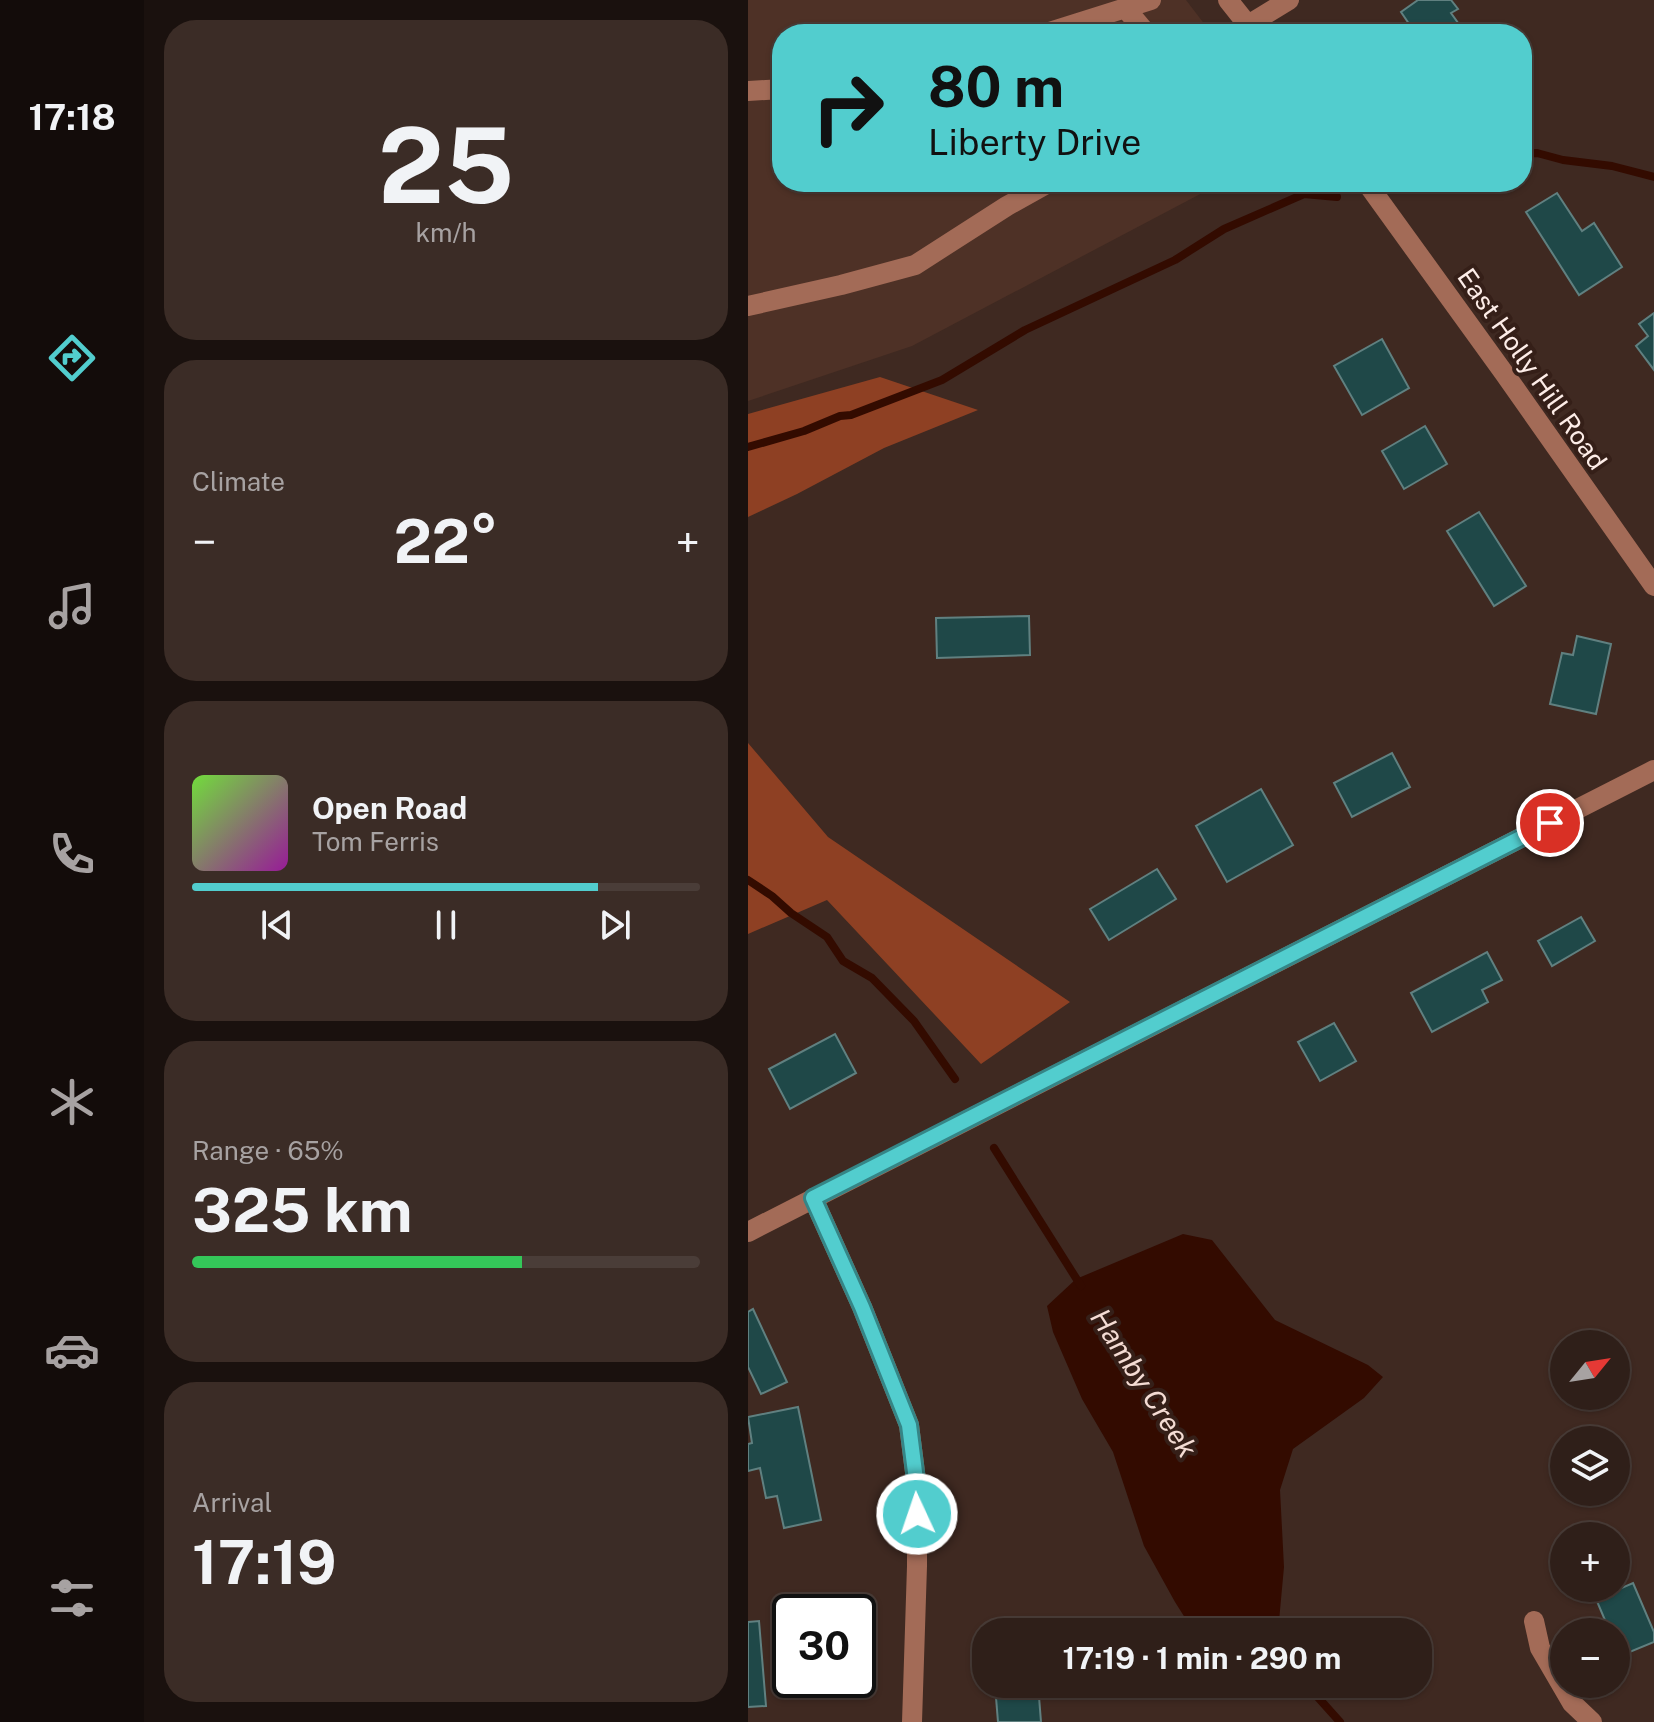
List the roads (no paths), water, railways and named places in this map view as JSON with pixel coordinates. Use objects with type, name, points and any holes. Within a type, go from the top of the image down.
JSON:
[{"type":"street","points":[[1076,24],[1151,0]]},
{"type":"street","points":[[1228,0],[1246,24]]},
{"type":"street","points":[[1259,24],[1289,0]]},
{"type":"street","points":[[1126,9],[1139,24]]},
{"type":"street","points":[[748,91],[772,90]]},
{"type":"street","points":[[748,306],[915,265],[1032,192]]},
{"type":"street","name":"East Holly Hill Road","points":[[1373,192],[1654,586]]},
{"type":"street","points":[[748,1232],[1654,770]]},
{"type":"street","points":[[813,1198],[862,1307],[909,1425],[917,1488],[912,1722]]},
{"type":"street","points":[[1534,1621],[1540,1648],[1546,1659],[1572,1703],[1592,1722]]},
{"type":"water","points":[[1183,1234],[1212,1240],[1275,1320],[1368,1365],[1383,1377],[1364,1398],[1293,1449],[1280,1490],[1284,1567],[1279,1618],[1185,1618],[1175,1602],[1144,1546],[1113,1452],[1082,1399],[1053,1332],[1047,1306],[1076,1279]]},
{"type":"waterway","points":[[1532,153],[1612,166],[1654,177]]},
{"type":"waterway","points":[[748,447],[851,415],[942,380],[1025,330],[1175,260],[1224,229],[1304,194],[1337,197]]},
{"type":"waterway","name":"Hamby Creek","points":[[748,880],[827,937],[843,961],[872,978],[914,1021],[955,1079]]},
{"type":"waterway","name":"Hamby Creek","points":[[994,1148],[1081,1286]]},
{"type":"waterway","name":"Hamby Creek","points":[[1319,1698],[1340,1722]]}]
